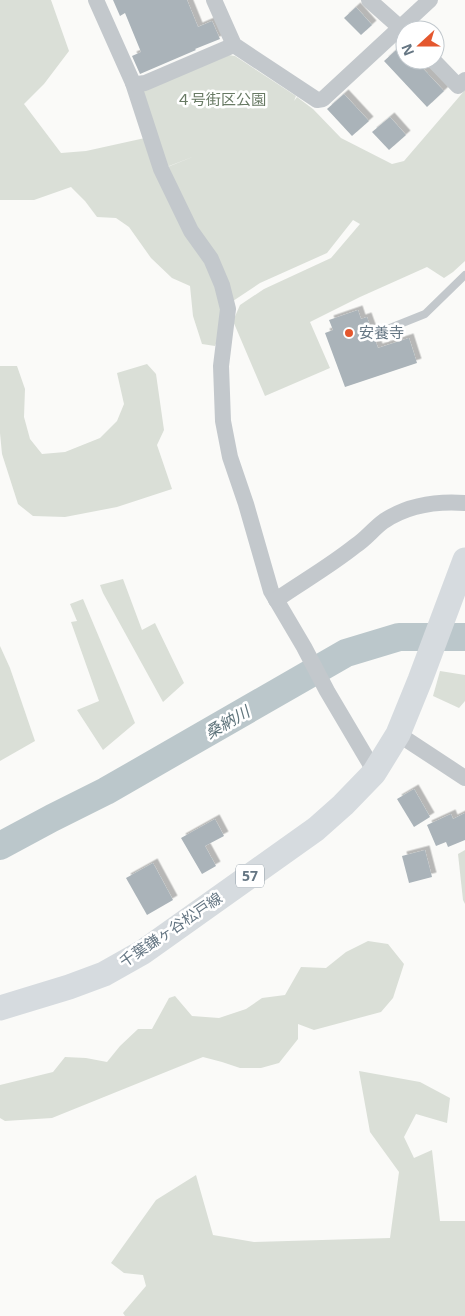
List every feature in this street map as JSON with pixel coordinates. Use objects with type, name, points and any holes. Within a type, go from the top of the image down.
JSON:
[{"type":"main road","name":"千葉鎌ヶ谷松戸線","points":[[0,1008],[69,988],[104,974],[143,952],[316,829],[343,805],[374,773],[398,734],[444,619],[465,560]]},
{"type":"street","points":[[96,0],[133,83],[161,169],[191,231],[212,259],[222,285],[228,310],[221,366],[223,422],[230,457],[271,591],[374,773]]},
{"type":"street","points":[[214,0],[234,45],[317,100],[322,99],[395,36]]},
{"type":"street","points":[[369,0],[395,22]]},
{"type":"street","points":[[411,20],[430,0]]},
{"type":"street","points":[[133,83],[145,83],[234,45]]},
{"type":"street","points":[[443,70],[458,86],[465,80]]},
{"type":"street","points":[[276,600],[356,546],[384,521],[400,513],[429,504],[465,503]]},
{"type":"street","points":[[398,734],[465,778]]},
{"type":"lane","points":[[390,328],[425,314],[465,275]]},
{"type":"green space","points":[[0,0],[51,0],[69,51],[44,84],[24,104],[61,153],[86,151],[145,138],[208,261],[224,307],[220,334],[215,346],[202,344],[193,316],[190,286],[172,278],[151,258],[129,227],[116,218],[97,217],[71,187],[34,200],[0,200]]},
{"type":"green space","name":"４号街区公園","points":[[229,55],[235,56],[296,96],[294,101],[297,97],[313,109],[341,138],[392,164],[404,161],[465,90],[465,261],[444,278],[427,267],[310,322],[330,368],[265,396],[233,321],[240,305],[264,289],[331,258],[360,224],[353,220],[327,253],[260,283],[233,301],[165,168],[195,156],[164,168],[138,93]]},
{"type":"green space","points":[[147,364],[156,374],[164,430],[157,445],[172,489],[117,507],[65,517],[33,516],[18,504],[2,454],[0,433],[0,366],[17,366],[25,389],[24,417],[30,439],[42,454],[65,452],[100,438],[117,421],[124,404],[117,373]]},
{"type":"green space","points":[[123,579],[142,630],[155,623],[184,683],[163,702],[100,585]]},
{"type":"green space","points":[[83,599],[135,723],[103,750],[77,710],[99,701],[71,622],[77,621],[70,604]]},
{"type":"green space","points":[[0,646],[10,668],[35,741],[0,761]]},
{"type":"green space","points":[[440,671],[465,675],[465,701],[459,708],[433,696]]},
{"type":"green space","points":[[465,850],[465,904],[458,854]]},
{"type":"green space","points":[[368,941],[388,944],[404,964],[393,998],[381,1012],[314,1030],[298,1024],[298,1039],[279,1063],[261,1068],[240,1068],[203,1057],[52,1118],[5,1121],[0,1118],[0,1085],[53,1072],[65,1057],[107,1062],[138,1029],[152,1029],[169,998],[175,996],[192,1016],[219,1018],[246,1009],[262,998],[285,995],[301,967],[326,968],[346,952]]},
{"type":"green space","points":[[359,1071],[420,1082],[450,1098],[447,1123],[416,1114],[404,1137],[414,1158],[432,1150],[440,1221],[465,1221],[465,1316],[125,1316],[123,1313],[146,1286],[143,1275],[124,1273],[111,1263],[156,1200],[196,1175],[213,1235],[254,1242],[390,1238],[399,1172],[370,1132]]},
{"type":"building","points":[[113,0],[187,0],[198,27],[212,21],[220,39],[140,74],[132,56],[141,52],[125,13],[120,16]]},
{"type":"building","points":[[356,7],[372,25],[361,35],[344,18]]},
{"type":"building","points":[[395,51],[395,70],[424,70],[444,91],[427,107],[384,61]]},
{"type":"building","points":[[344,94],[369,121],[352,136],[327,109]]},
{"type":"building","points":[[390,117],[406,135],[389,150],[372,132]]},
{"type":"building","points":[[358,310],[361,319],[367,317],[378,348],[409,338],[417,363],[345,387],[325,333],[333,330],[329,320]]},
{"type":"building","points":[[414,789],[430,817],[414,827],[397,799]]},
{"type":"building","points":[[465,813],[465,840],[448,847],[446,842],[436,846],[427,825],[451,814],[453,819]]},
{"type":"building","points":[[215,819],[224,836],[205,846],[216,866],[202,874],[181,838]]},
{"type":"building","points":[[425,850],[432,877],[409,883],[402,856]]},
{"type":"building","points":[[153,863],[173,900],[147,915],[126,878]]},
{"type":"waterway","name":"桑納川","points":[[0,846],[106,791],[346,653],[399,637],[465,637]]},
{"type":"place","name":"安養寺","points":[[349,333]]}]
